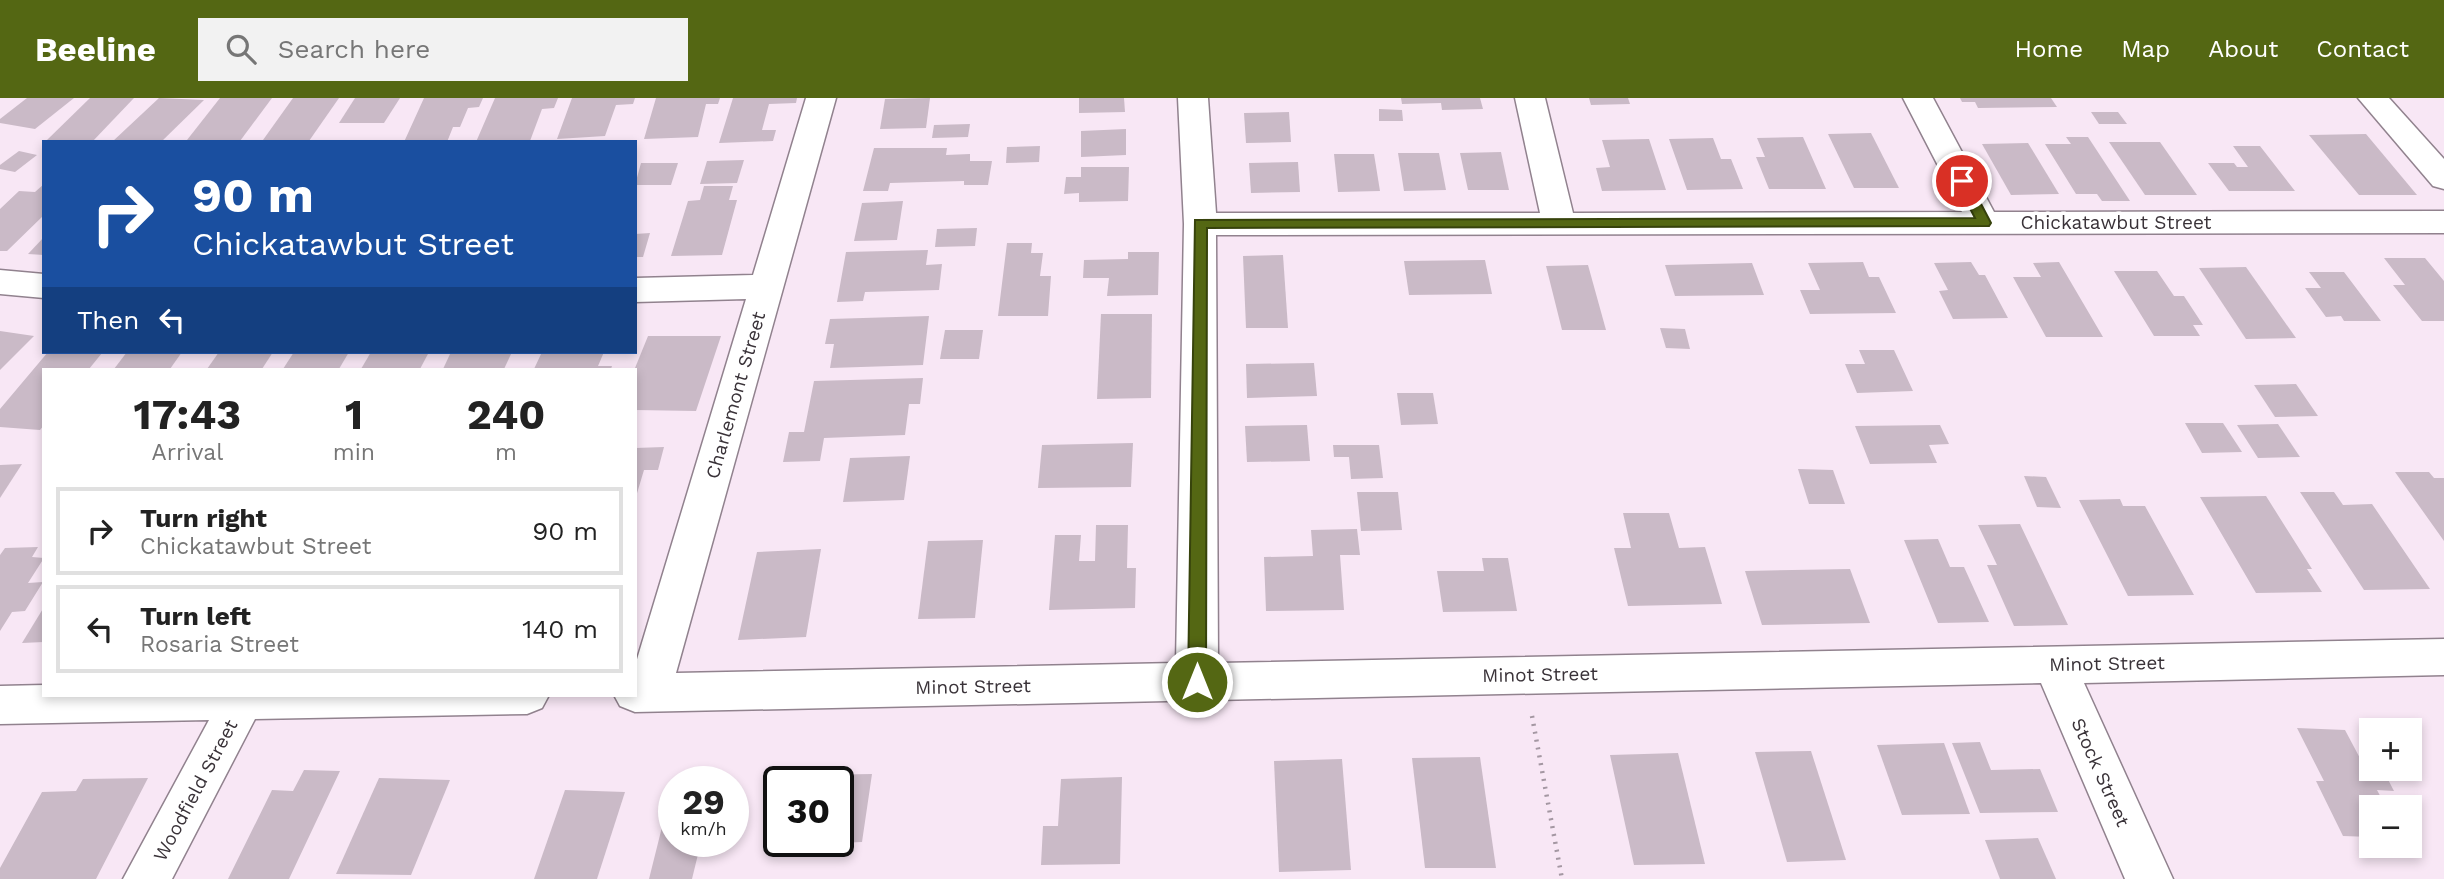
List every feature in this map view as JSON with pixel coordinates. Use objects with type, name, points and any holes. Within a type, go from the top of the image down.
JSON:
[{"type":"street","name":"Charlemont Street","points":[[642,693],[821,98]]},
{"type":"street","points":[[1193,98],[1200,224],[1197,682]]},
{"type":"street","points":[[1530,98],[1559,223]]},
{"type":"street","points":[[1919,98],[1984,223]]},
{"type":"street","points":[[2373,98],[2444,179]]},
{"type":"street","name":"Chickatawbut Street","points":[[1200,224],[2444,222]]},
{"type":"street","points":[[0,282],[42,286]]},
{"type":"street","points":[[637,290],[766,287]]},
{"type":"street","name":"Minot Street","points":[[642,693],[2444,657]]},
{"type":"street","name":"Stock Street","points":[[2054,664],[2149,879]]},
{"type":"street","points":[[0,705],[413,697]]},
{"type":"street","name":"Woodfield Street","points":[[147,879],[243,700]]},
{"type":"path","points":[[1524,674],[1562,879]]},
{"type":"building","points":[[27,98],[74,98],[35,129],[0,123],[0,119]]},
{"type":"building","points":[[90,98],[134,98],[94,140],[47,140]]},
{"type":"building","points":[[159,98],[204,100],[163,140],[114,140]]},
{"type":"building","points":[[220,98],[272,98],[241,140],[187,140]]},
{"type":"building","points":[[293,98],[339,98],[310,140],[263,140]]},
{"type":"building","points":[[355,98],[400,98],[384,123],[339,123]]},
{"type":"building","points":[[424,98],[483,98],[479,107],[468,108],[460,127],[453,127],[448,140],[405,140]]},
{"type":"building","points":[[495,98],[558,98],[554,108],[542,109],[530,140],[477,140]]},
{"type":"building","points":[[572,98],[635,98],[633,104],[616,105],[605,136],[557,139]]},
{"type":"building","points":[[656,98],[720,98],[718,104],[706,104],[698,137],[644,139]]},
{"type":"building","points":[[733,98],[797,98],[796,103],[769,104],[762,130],[776,130],[773,141],[719,143]]},
{"type":"building","points":[[930,98],[926,128],[880,129],[885,99]]},
{"type":"building","points":[[1079,98],[1124,98],[1125,112],[1079,113]]},
{"type":"building","points":[[1401,98],[1480,98],[1483,109],[1442,110],[1441,103],[1402,104]]},
{"type":"building","points":[[1589,98],[1628,98],[1630,104],[1591,105]]},
{"type":"building","points":[[1960,98],[2051,98],[2057,107],[1978,108],[1975,102],[1962,102]]},
{"type":"building","points":[[1379,109],[1402,110],[1403,121],[1379,121]]},
{"type":"building","points":[[1289,112],[1291,142],[1246,143],[1244,113]]},
{"type":"building","points":[[2091,112],[2118,112],[2127,124],[2099,124]]},
{"type":"building","points":[[970,124],[968,137],[932,138],[934,125]]},
{"type":"building","points":[[1126,129],[1126,155],[1081,157],[1081,131]]},
{"type":"building","points":[[1871,133],[1899,188],[1854,188],[1828,134]]},
{"type":"building","points":[[2366,134],[2417,195],[2359,195],[2309,135]]},
{"type":"building","points":[[1803,137],[1826,189],[1769,189],[1756,157],[1765,157],[1757,138]]},
{"type":"building","points":[[2066,137],[2088,137],[2130,201],[2102,201],[2097,194],[2076,194],[2045,144],[2071,144]]},
{"type":"building","points":[[1713,138],[1721,159],[1731,159],[1743,189],[1687,190],[1669,139]]},
{"type":"building","points":[[1649,139],[1666,190],[1602,191],[1596,168],[1610,167],[1602,140]]},
{"type":"building","points":[[2109,142],[2160,142],[2197,195],[2145,195]]},
{"type":"building","points":[[2028,143],[2059,194],[2011,195],[1982,144]]},
{"type":"building","points":[[1040,146],[1039,162],[1006,163],[1007,147]]},
{"type":"building","points":[[2233,146],[2260,146],[2295,191],[2229,191],[2208,163],[2234,163],[2237,167],[2248,167]]},
{"type":"building","points":[[874,148],[947,148],[946,155],[970,154],[970,161],[992,161],[988,185],[964,185],[964,181],[890,183],[888,191],[863,191]]},
{"type":"building","points":[[19,151],[37,155],[15,172],[0,169],[0,165]]},
{"type":"building","points":[[1501,152],[1509,190],[1468,190],[1460,153]]},
{"type":"building","points":[[1398,153],[1439,153],[1446,190],[1404,191]]},
{"type":"building","points":[[1334,154],[1374,154],[1380,191],[1338,192]]},
{"type":"building","points":[[744,160],[737,183],[700,184],[707,161]]},
{"type":"building","points":[[1298,162],[1300,192],[1251,193],[1249,163]]},
{"type":"building","points":[[641,163],[678,163],[671,185],[637,185]]},
{"type":"building","points":[[1081,167],[1129,167],[1128,201],[1079,202],[1079,193],[1064,194],[1066,177],[1081,177]]},
{"type":"building","points":[[42,186],[42,217],[7,251],[0,251],[0,209],[19,191],[35,192]]},
{"type":"building","points":[[704,186],[733,186],[729,200],[737,200],[722,255],[671,256],[688,201],[700,200]]},
{"type":"building","points":[[903,201],[897,240],[854,241],[862,203]]},
{"type":"building","points":[[977,228],[975,246],[935,247],[937,229]]},
{"type":"building","points":[[650,233],[643,257],[637,257],[637,234]]},
{"type":"building","points":[[42,239],[42,255],[28,254]]},
{"type":"building","points":[[1007,243],[1032,243],[1031,253],[1043,253],[1040,276],[1051,276],[1048,316],[998,316]]},
{"type":"building","points":[[928,250],[926,265],[942,264],[939,290],[865,292],[863,301],[837,302],[846,252]]},
{"type":"building","points":[[1128,252],[1159,252],[1158,295],[1107,296],[1109,278],[1083,278],[1084,260],[1128,259]]},
{"type":"building","points":[[1283,255],[1288,328],[1246,328],[1243,256]]},
{"type":"building","points":[[2384,258],[2425,258],[2444,281],[2444,321],[2422,321],[2393,285],[2405,285]]},
{"type":"building","points":[[1485,260],[1492,294],[1409,295],[1404,261]]},
{"type":"building","points":[[1863,262],[1869,277],[1879,277],[1896,313],[1810,314],[1800,290],[1820,290],[1808,263]]},
{"type":"building","points":[[1971,262],[1979,275],[1985,275],[2008,318],[1953,319],[1939,291],[1948,290],[1934,263]]},
{"type":"building","points":[[2059,262],[2103,337],[2046,337],[2013,277],[2041,277],[2033,263]]},
{"type":"building","points":[[1752,263],[1764,295],[1675,296],[1665,265]]},
{"type":"building","points":[[1588,265],[1606,330],[1562,330],[1546,266]]},
{"type":"building","points":[[2246,267],[2296,338],[2246,339],[2199,268]]},
{"type":"building","points":[[2114,271],[2157,271],[2174,296],[2184,296],[2203,325],[2193,325],[2200,336],[2154,336]]},
{"type":"building","points":[[2309,272],[2344,272],[2381,321],[2344,321],[2341,316],[2326,317],[2305,288],[2321,288]]},
{"type":"building","points":[[1101,314],[1152,314],[1151,398],[1097,399]]},
{"type":"building","points":[[929,316],[923,365],[830,368],[834,344],[825,344],[830,319]]},
{"type":"building","points":[[1660,328],[1685,329],[1690,349],[1666,348]]},
{"type":"building","points":[[945,330],[983,330],[979,359],[940,359]]},
{"type":"building","points":[[0,331],[34,336],[0,370]]},
{"type":"building","points":[[648,336],[721,336],[696,411],[637,410],[635,368]]},
{"type":"building","points":[[1859,350],[1894,350],[1913,391],[1857,393],[1845,364],[1865,364]]},
{"type":"building","points":[[46,354],[101,354],[90,368],[42,368],[40,430],[0,427],[0,409]]},
{"type":"building","points":[[125,354],[181,354],[171,368],[115,368]]},
{"type":"building","points":[[218,354],[272,354],[263,368],[208,368]]},
{"type":"building","points":[[293,354],[348,354],[340,368],[284,368]]},
{"type":"building","points":[[370,354],[428,354],[421,368],[362,368]]},
{"type":"building","points":[[450,354],[511,354],[504,368],[443,368]]},
{"type":"building","points":[[541,354],[603,354],[598,366],[612,366],[611,368],[534,368]]},
{"type":"building","points":[[1314,363],[1317,396],[1247,398],[1246,364]]},
{"type":"building","points":[[923,378],[920,404],[909,404],[905,435],[824,438],[820,461],[783,462],[789,432],[804,432],[814,381]]},
{"type":"building","points":[[2296,384],[2318,416],[2275,417],[2254,385]]},
{"type":"building","points":[[1397,393],[1433,393],[1438,424],[1401,425]]},
{"type":"building","points":[[2185,423],[2223,423],[2242,452],[2202,453]]},
{"type":"building","points":[[2278,424],[2300,457],[2258,458],[2237,425]]},
{"type":"building","points":[[1307,425],[1310,461],[1247,462],[1245,426]]},
{"type":"building","points":[[1940,425],[1949,444],[1929,445],[1937,463],[1870,464],[1855,426]]},
{"type":"building","points":[[1133,443],[1131,487],[1038,488],[1042,445]]},
{"type":"building","points":[[1333,445],[1379,445],[1383,478],[1351,479],[1349,457],[1334,457]]},
{"type":"building","points":[[664,447],[658,470],[644,470],[637,493],[637,448]]},
{"type":"building","points":[[910,456],[904,500],[843,502],[850,458]]},
{"type":"building","points":[[22,464],[0,498],[0,465]]},
{"type":"building","points":[[1798,469],[1833,470],[1845,504],[1809,504]]},
{"type":"building","points":[[2395,472],[2429,472],[2434,478],[2444,478],[2444,541]]},
{"type":"building","points":[[2024,476],[2046,477],[2061,508],[2037,507]]},
{"type":"building","points":[[1357,492],[1398,492],[1402,530],[1361,531]]},
{"type":"building","points":[[2300,492],[2334,492],[2343,505],[2372,504],[2430,589],[2364,590]]},
{"type":"building","points":[[2266,496],[2312,569],[2307,569],[2322,592],[2256,593],[2200,497]]},
{"type":"building","points":[[2120,499],[2123,506],[2145,506],[2194,595],[2128,596],[2079,500]]},
{"type":"building","points":[[1623,513],[1669,513],[1679,548],[1705,547],[1722,604],[1628,606],[1614,548],[1631,548]]},
{"type":"building","points":[[2020,524],[2068,625],[2014,626],[1987,565],[1997,565],[1978,525]]},
{"type":"building","points":[[1096,525],[1128,525],[1127,568],[1136,568],[1135,608],[1049,610],[1055,535],[1081,535],[1079,561],[1095,561]]},
{"type":"building","points":[[1357,529],[1360,555],[1340,555],[1344,610],[1266,611],[1264,557],[1313,556],[1311,530]]},
{"type":"building","points":[[1938,539],[1950,567],[1964,567],[1989,622],[1938,623],[1904,540]]},
{"type":"building","points":[[983,540],[975,618],[918,619],[928,541]]},
{"type":"building","points":[[38,547],[32,557],[42,558],[42,561],[28,583],[42,584],[25,611],[12,612],[0,631],[0,555],[5,548]]},
{"type":"building","points":[[821,549],[806,637],[738,640],[757,552]]},
{"type":"building","points":[[1482,558],[1508,558],[1517,611],[1443,612],[1437,571],[1484,571]]},
{"type":"building","points":[[1850,569],[1870,623],[1762,625],[1745,571]]},
{"type":"building","points":[[42,610],[42,642],[22,643]]},
{"type":"building","points":[[2297,728],[2345,730],[2359,756],[2359,781],[2389,781],[2394,791],[2377,790],[2380,795],[2359,795],[2359,837],[2343,836],[2316,781],[2324,781]]},
{"type":"building","points":[[1980,742],[1991,770],[2040,769],[2058,812],[1980,813],[1952,743]]},
{"type":"building","points":[[1944,743],[1970,814],[1902,815],[1877,745]]},
{"type":"building","points":[[1811,751],[1846,860],[1787,862],[1755,752]]},
{"type":"building","points":[[1678,753],[1705,864],[1634,865],[1610,755]]},
{"type":"building","points":[[1480,757],[1496,868],[1425,868],[1412,758]]},
{"type":"building","points":[[1342,759],[1351,870],[1279,872],[1274,761]]},
{"type":"building","points":[[304,770],[340,771],[289,879],[228,879],[272,790],[293,791]]},
{"type":"building","points":[[854,774],[872,774],[862,842],[854,842]]},
{"type":"building","points":[[1122,777],[1120,864],[1041,865],[1043,826],[1058,826],[1061,779]]},
{"type":"building","points":[[148,778],[96,879],[0,879],[0,868],[42,792],[76,791],[83,779]]},
{"type":"building","points":[[379,778],[450,780],[411,875],[336,874]]},
{"type":"building","points":[[565,790],[625,792],[597,879],[534,879]]},
{"type":"building","points":[[2038,838],[2056,879],[2000,879],[1985,840]]},
{"type":"building","points":[[658,843],[658,857],[697,857],[692,879],[649,879]]},
{"type":"route","points":[[1197,682],[1200,224],[1984,223],[1962,181]]}]
